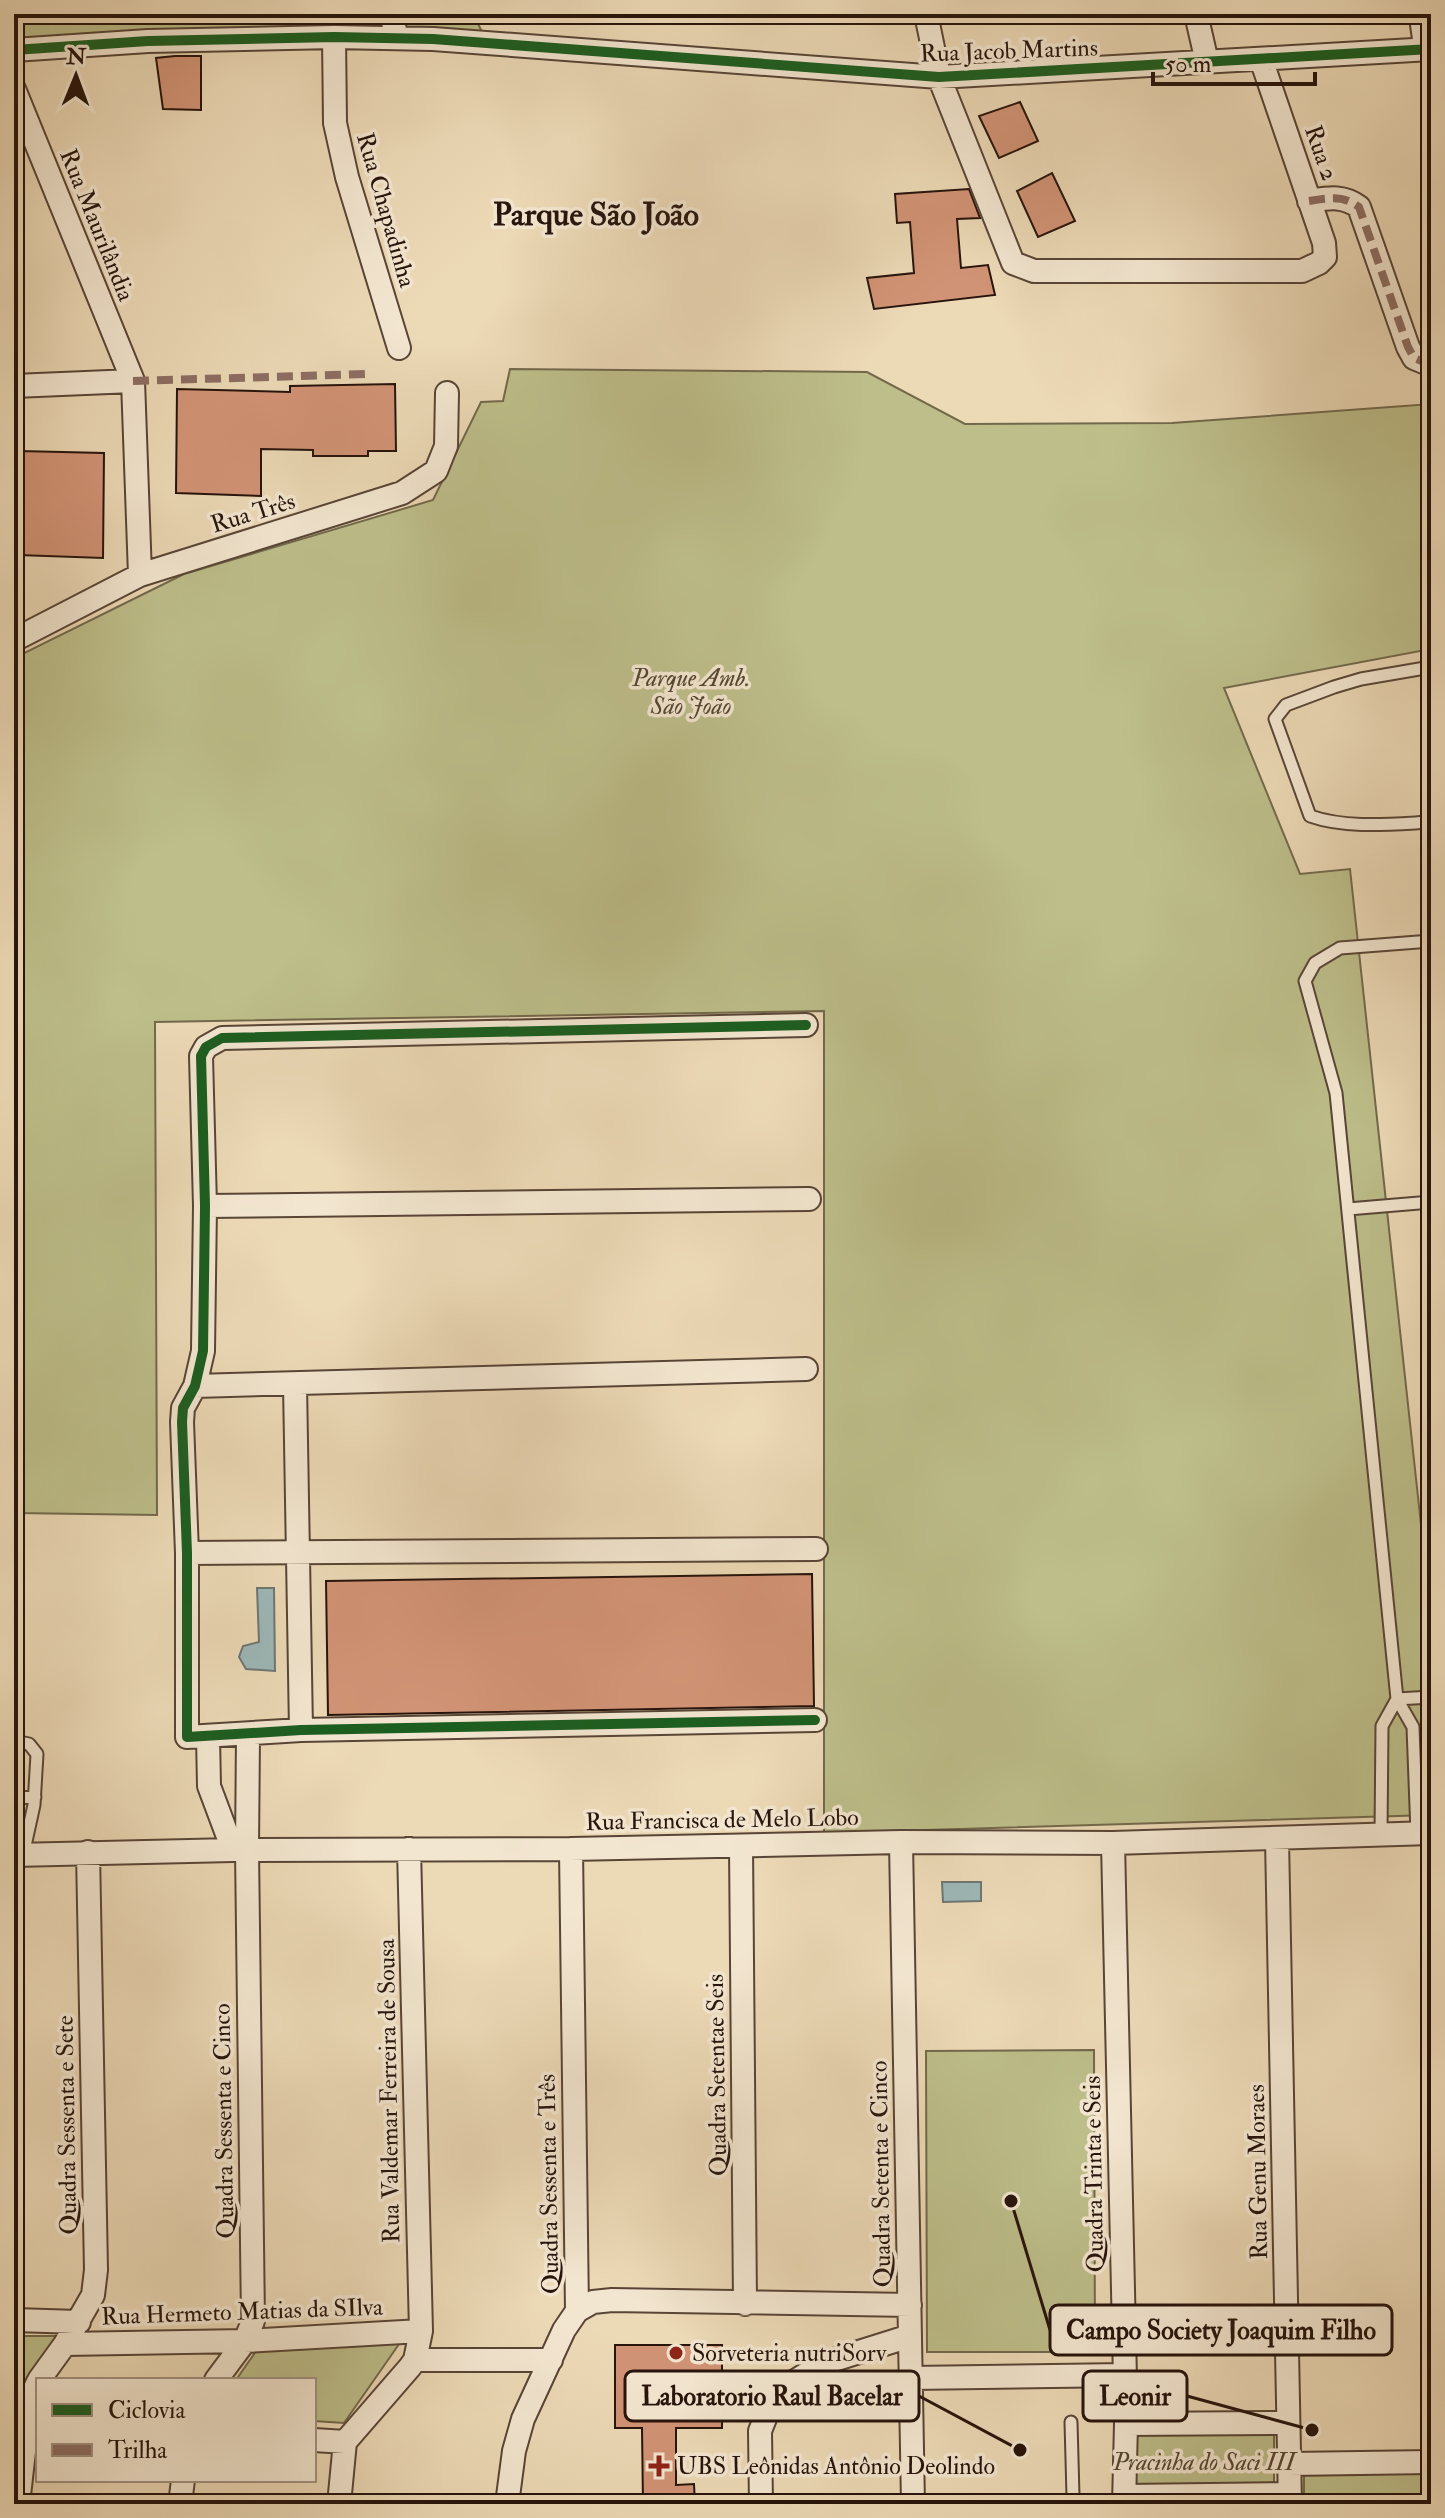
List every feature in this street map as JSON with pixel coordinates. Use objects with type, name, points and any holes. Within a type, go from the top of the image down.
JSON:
[{"type":"street","points":[[391,14],[397,38]]},
{"type":"street","points":[[926,14],[939,77]]},
{"type":"street","points":[[1196,14],[1207,62]]},
{"type":"street","name":"Rua Chapadinha","points":[[334,37],[335,123],[347,177],[399,348]]},
{"type":"street","name":"Rua Jacob Martins","points":[[14,50],[148,41],[397,38],[506,42],[939,77],[1426,50]]},
{"type":"street","name":"Rua 2","points":[[939,77],[1013,263],[1022,268],[1053,271],[1302,271],[1325,257],[1324,243],[1261,59]]},
{"type":"street","name":"Rua Maurilândia","points":[[14,89],[133,381]]},
{"type":"street","points":[[1309,201],[1338,197],[1350,200],[1359,207],[1408,347],[1414,358],[1431,365]]},
{"type":"street","points":[[14,386],[133,381],[140,575]]},
{"type":"street","name":"Rua Três","points":[[14,640],[140,575],[402,493],[436,471],[446,446],[447,393]]},
{"type":"street","points":[[806,1025],[222,1038],[206,1047],[201,1056],[205,1206],[203,1351],[195,1386],[183,1408],[182,1422],[187,1553],[187,1737],[301,1730],[815,1720]]},
{"type":"street","points":[[205,1206],[809,1199]]},
{"type":"street","points":[[195,1386],[806,1369]]},
{"type":"street","points":[[295,1384],[301,1730]]},
{"type":"street","points":[[187,1553],[816,1549]]},
{"type":"street","name":"Quadra Sessenta e Cinco","points":[[217,2378],[245,2341],[253,2321],[240,1850],[248,1735]]},
{"type":"street","points":[[208,1736],[209,1786],[240,1850]]},
{"type":"street","name":"Rua Francisca de Melo Lobo","points":[[18,1855],[901,1842],[1113,1843],[1424,1833]]},
{"type":"street","name":"Rua Genu Moraes","points":[[1277,1839],[1290,2499]]},
{"type":"street","name":"Quadra Setenta e Cinco","points":[[901,1842],[913,2504]]},
{"type":"street","name":"Quadra Trinta e Seis","points":[[1113,1843],[1126,2424],[1124,2500]]},
{"type":"street","name":"Quadra Setentae Seis","points":[[741,1846],[745,2304]]},
{"type":"street","name":"Rua Valdemar Ferreira de Sousa","points":[[409,1849],[421,2331],[415,2360]]},
{"type":"street","name":"Quadra Sessenta e Três","points":[[507,2504],[514,2451],[523,2419],[564,2330],[577,2311],[571,1849]]},
{"type":"street","name":"Quadra Sessenta e Sete","points":[[39,2378],[79,2322],[93,2295],[96,2270],[88,1852]]},
{"type":"street","points":[[577,2311],[593,2302],[612,2300],[910,2305]]},
{"type":"street","points":[[14,2320],[79,2322]]},
{"type":"street","name":"Rua Hermeto Matias da SIlva","points":[[65,2344],[245,2341],[421,2331]]},
{"type":"street","points":[[761,2504],[760,2431],[768,2411],[795,2381],[824,2363],[910,2336]]},
{"type":"street","points":[[339,2504],[345,2442],[415,2360],[551,2360]]},
{"type":"street","points":[[911,2378],[1125,2375]]},
{"type":"street","name":"Quadra Sessenta e Sete","points":[[18,2504],[30,2390]]},
{"type":"street","points":[[1126,2424],[1288,2423]]},
{"type":"street","points":[[316,2440],[345,2442]]},
{"type":"street","points":[[1289,2464],[1431,2462]]},
{"type":"street","points":[[180,2504],[183,2482]]},
{"type":"street","points":[[1124,2500],[1290,2499]]},
{"type":"lane","points":[[1415,14],[1426,50]]},
{"type":"lane","points":[[1431,667],[1334,687],[1286,705],[1275,719],[1310,816],[1323,821],[1389,825],[1431,822]]},
{"type":"lane","points":[[1424,1833],[1413,1727],[1397,1699],[1336,1093],[1305,981],[1315,963],[1340,948],[1431,941]]},
{"type":"lane","points":[[1348,1209],[1431,1202]]},
{"type":"lane","points":[[1397,1699],[1431,1697]]},
{"type":"lane","points":[[1381,1834],[1382,1726],[1397,1699]]},
{"type":"lane","points":[[14,1741],[29,1744],[37,1754],[35,1797],[18,1855]]},
{"type":"lane","points":[[14,1798],[35,1797]]},
{"type":"lane","points":[[1071,2422],[1073,2496],[1084,2504]]},
{"type":"green space","points":[[14,14],[474,14],[484,37],[14,46]]},
{"type":"green space","name":"Parque Amb. São João","points":[[510,369],[867,372],[965,424],[1172,423],[1431,404],[1431,649],[1224,688],[1300,874],[1350,869],[1431,1617],[1431,1815],[824,1833],[824,1011],[155,1022],[157,1515],[14,1513],[14,658],[184,574],[433,500],[481,402],[503,401]]},
{"type":"green space","points":[[1094,2050],[1095,2352],[927,2352],[926,2051]]},
{"type":"green space","points":[[14,2336],[57,2336],[14,2396]]},
{"type":"green space","points":[[404,2337],[344,2423],[316,2421],[316,2378],[237,2378],[261,2344]]},
{"type":"green space","name":"Pracinha do Saci III","points":[[1274,2432],[1274,2491],[1134,2492],[1134,2433]]},
{"type":"green space","points":[[1304,2469],[1431,2469],[1431,2504],[1304,2504]]},
{"type":"water","points":[[257,1588],[274,1588],[275,1671],[246,1669],[239,1657],[243,1646],[259,1642]]},
{"type":"water","points":[[942,1882],[981,1882],[981,1901],[943,1902]]},
{"type":"building","points":[[201,56],[201,110],[163,109],[156,58]]},
{"type":"building","points":[[1020,102],[1038,141],[999,158],[979,116]]},
{"type":"building","points":[[1052,173],[1075,221],[1038,237],[1017,191]]},
{"type":"building","points":[[969,189],[980,218],[957,219],[961,268],[988,265],[995,295],[874,309],[867,278],[914,273],[910,222],[897,223],[895,194]]},
{"type":"building","points":[[395,384],[396,451],[368,451],[368,456],[313,456],[313,450],[261,449],[261,496],[176,493],[177,389],[290,392],[290,386]]},
{"type":"building","points":[[19,451],[104,453],[103,558],[18,555]]},
{"type":"building","points":[[812,1574],[814,1706],[328,1715],[326,1581]]},
{"type":"building","points":[[615,2345],[722,2345],[722,2428],[676,2428],[676,2485],[694,2484],[695,2504],[643,2504],[642,2428],[615,2428]]},
{"type":"marked path","points":[[1309,201],[1341,199],[1359,207],[1408,347],[1414,358],[1431,365]]},
{"type":"marked path","points":[[133,381],[369,374]]},
{"type":"cycle path","points":[[14,50],[148,41],[334,37],[433,39],[939,77],[1431,49]]},
{"type":"cycle path","points":[[806,1025],[222,1038],[206,1047],[201,1056],[205,1206],[203,1351],[195,1386],[183,1408],[182,1422],[187,1553],[187,1737],[301,1730],[815,1720]]},
{"type":"place","name":"Campo Society Joaquim Filho","points":[[1011,2201]]},
{"type":"place","name":"Sorveteria nutriSorv","points":[[676,2353]]},
{"type":"place","name":"Leonir","points":[[1312,2430]]},
{"type":"place","name":"Laboratorio Raul Bacelar","points":[[1020,2450]]},
{"type":"place","name":"UBS Leônidas Antônio Deolindo","points":[[659,2466]]},
{"type":"district","name":"Parque São João","points":[[596,215]]}]
